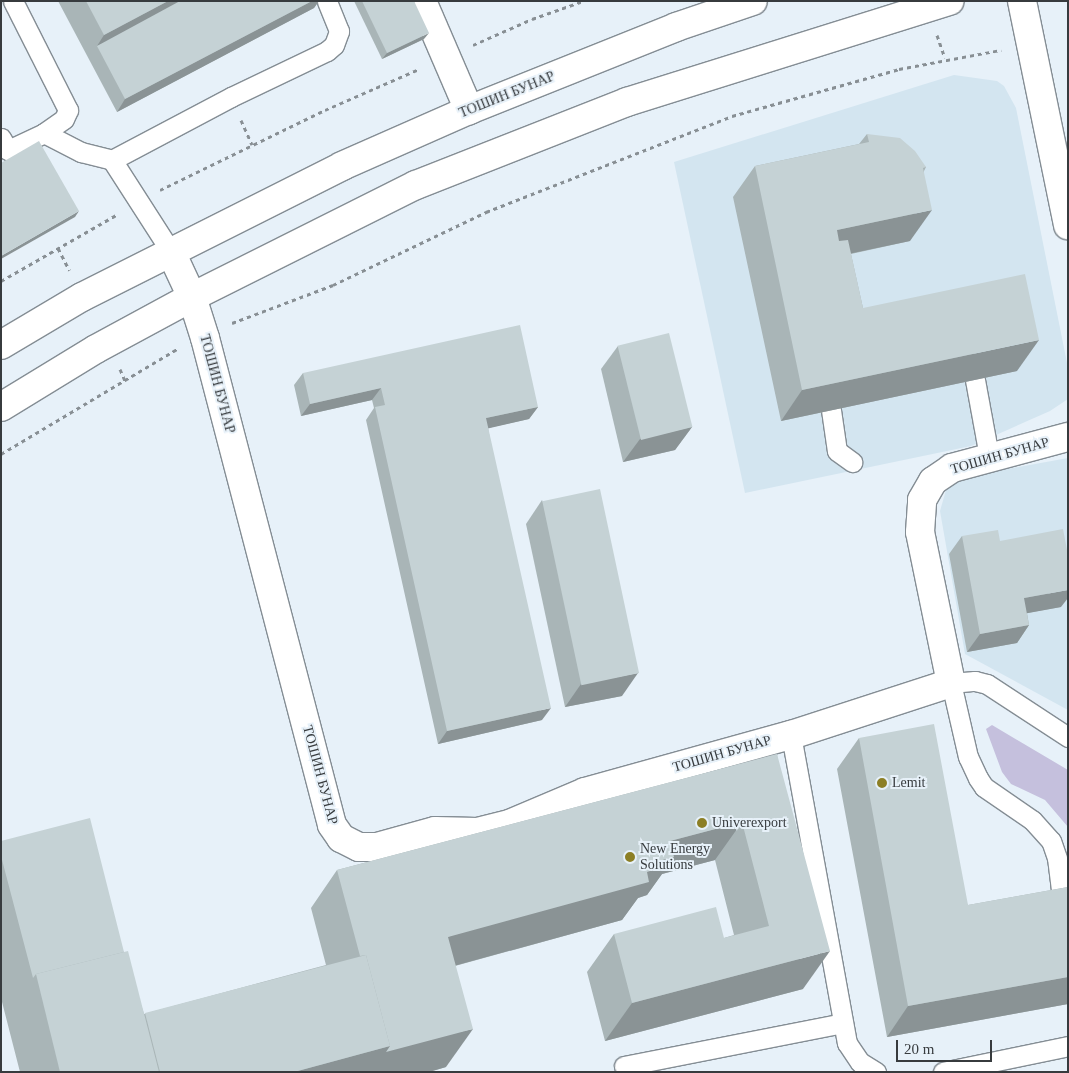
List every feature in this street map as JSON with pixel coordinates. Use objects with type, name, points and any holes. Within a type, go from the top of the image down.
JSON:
[{"type":"street","points":[[422,1],[469,110]]},
{"type":"street","name":"ТОШИН БУНАР","points":[[1,345],[82,297],[342,166],[469,110],[676,27],[753,1]]},
{"type":"street","points":[[1,407],[102,346],[192,297],[416,185],[569,124],[714,73],[950,1]]},
{"type":"street","points":[[1022,1],[1068,225]]},
{"type":"street","name":"ТОШИН БУНАР","points":[[172,252],[192,297],[205,338],[336,833],[359,847],[378,847],[435,831],[469,833],[523,819],[564,812],[791,734],[952,682],[920,532],[919,510],[926,492],[942,474],[989,456],[1068,437]]},
{"type":"lane","points":[[1,138],[8,150],[44,133],[64,119],[68,110],[13,1]]},
{"type":"lane","points":[[44,133],[80,152],[112,160],[230,97],[327,51],[334,45],[339,31],[327,1]]},
{"type":"lane","points":[[112,160],[172,252]]},
{"type":"lane","points":[[975,380],[989,456]]},
{"type":"lane","points":[[831,410],[838,451],[852,462]]},
{"type":"lane","name":"ТОШИН БУНАР","points":[[952,682],[975,681],[988,684],[1068,736]]},
{"type":"lane","points":[[952,682],[968,757],[978,778],[984,787],[1032,820],[1051,841],[1057,858],[1065,915]]},
{"type":"lane","points":[[791,734],[843,1024],[852,1054],[876,1072]]},
{"type":"lane","points":[[624,1066],[843,1024]]},
{"type":"lane","points":[[943,1072],[1068,1046]]},
{"type":"path","points":[[1,281],[139,201],[317,114],[532,19],[583,1]]},
{"type":"path","points":[[1,454],[126,381],[164,354],[205,338],[240,318],[333,285],[486,212],[732,116],[945,58]]},
{"type":"shaded area","points":[[954,75],[997,81],[1004,86],[1016,108],[1068,368],[1068,399],[1050,411],[971,446],[745,493],[674,162]]},
{"type":"shaded area","points":[[1068,458],[1068,710],[965,654],[940,511],[946,490],[963,477]]},
{"type":"shaded area","points":[[992,725],[1068,770],[1068,827],[1045,800],[1011,784],[1002,772],[986,729]]},
{"type":"building","points":[[86,1],[168,1],[104,35]]},
{"type":"building","points":[[180,1],[312,1],[125,99],[97,46]]},
{"type":"building","points":[[362,1],[414,1],[429,33],[387,53]]},
{"type":"building","points":[[867,134],[900,138],[915,151],[926,167],[923,168],[932,210],[837,230],[839,241],[848,240],[863,308],[1025,274],[1039,340],[802,390],[755,166],[869,142]]},
{"type":"building","points":[[39,141],[79,211],[1,256],[1,163]]},
{"type":"building","points":[[520,325],[538,407],[486,418],[551,708],[447,731],[375,407],[385,405],[381,388],[310,404],[303,373]]},
{"type":"building","points":[[669,333],[692,427],[641,440],[618,346]]},
{"type":"building","points":[[600,489],[639,673],[581,685],[542,501]]},
{"type":"building","points":[[1063,529],[1068,555],[1068,590],[1024,598],[1029,625],[980,634],[962,536],[998,530],[1000,541]]},
{"type":"building","points":[[934,724],[968,905],[1068,887],[1068,977],[908,1006],[859,738]]},
{"type":"building","points":[[777,754],[830,951],[632,1003],[614,934],[716,907],[724,938],[769,926],[742,822],[670,841],[674,857],[655,862],[656,869],[647,872],[649,882],[448,937],[473,1029],[386,1052],[390,1046],[366,955],[360,956],[337,870]]},
{"type":"building","points":[[90,818],[124,952],[36,974],[33,978],[1,856],[1,841]]},
{"type":"building","points":[[128,951],[159,1072],[60,1072],[36,974]]},
{"type":"building","points":[[366,955],[390,1046],[294,1072],[160,1072],[145,1013]]},
{"type":"place","name":"Lemit","points":[[882,783]]},
{"type":"place","name":"Univerexport","points":[[702,823]]},
{"type":"place","name":"New Energy Solutions","points":[[630,857]]}]
